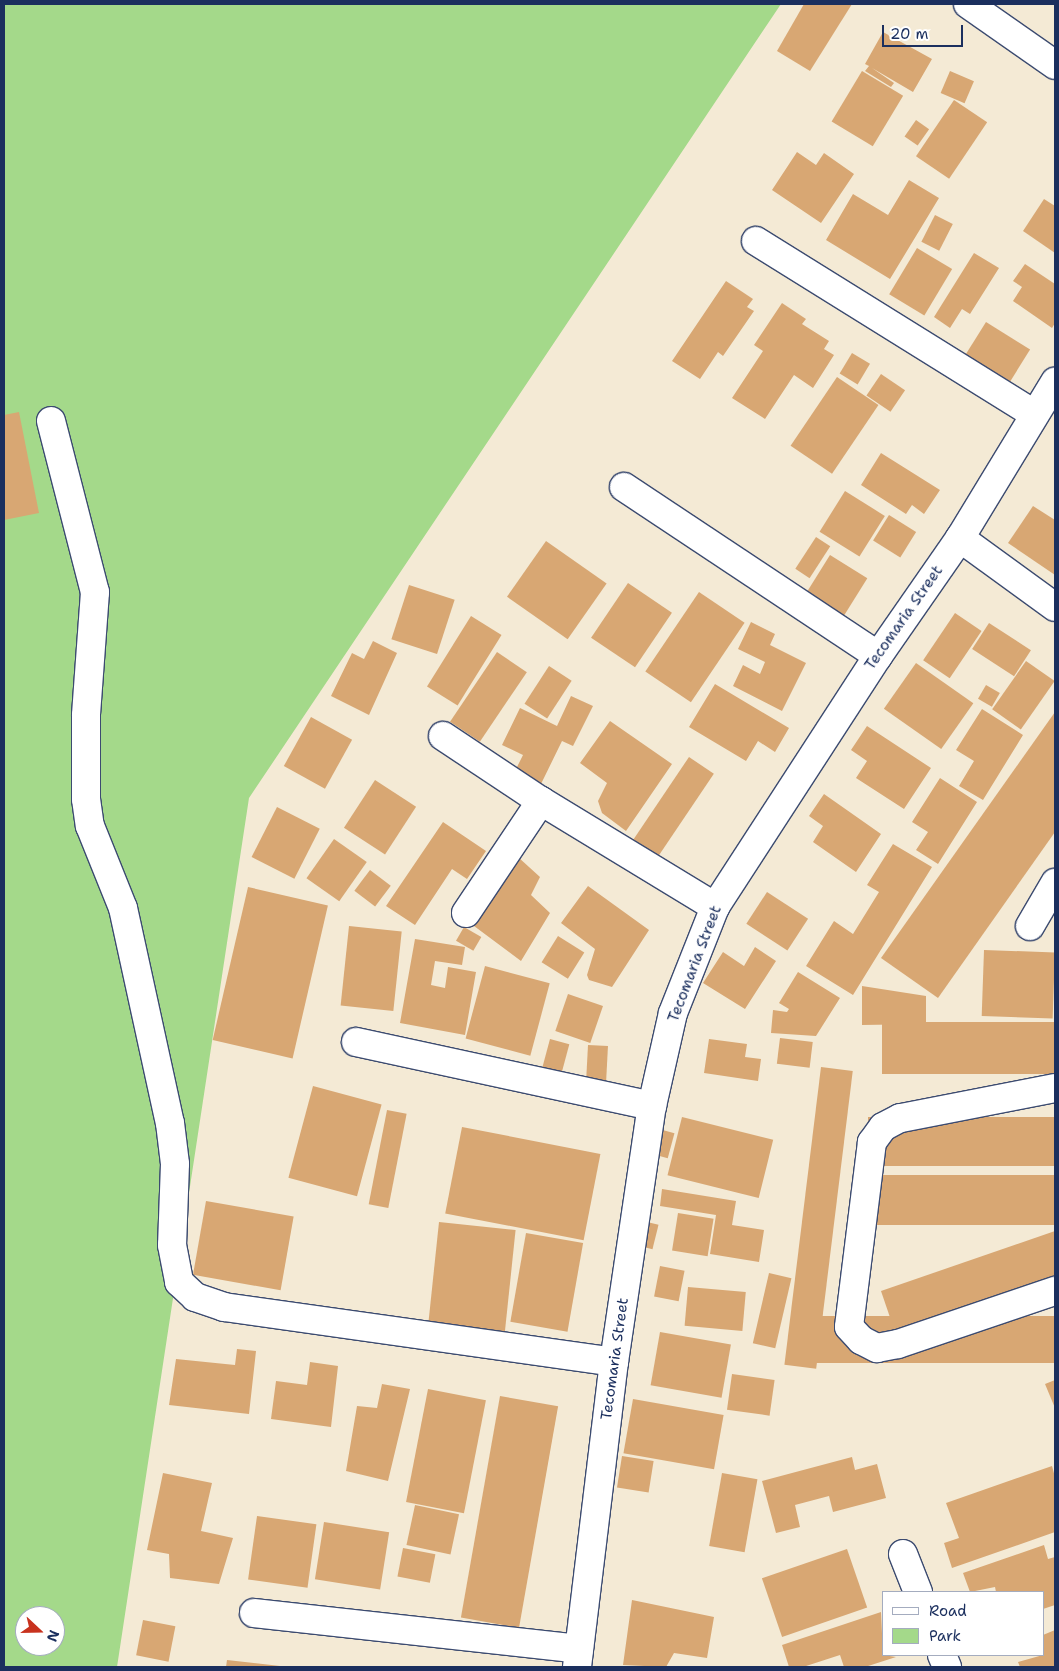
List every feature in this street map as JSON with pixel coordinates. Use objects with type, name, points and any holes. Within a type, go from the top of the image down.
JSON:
[{"type":"street","points":[[968,4],[1055,65]]},
{"type":"street","points":[[756,241],[1034,414]]},
{"type":"street","name":"Tecomaria Street","points":[[578,1658],[614,1362],[652,1106],[673,1013],[715,907],[878,656],[960,538],[1055,382]]},
{"type":"street","points":[[51,421],[95,592],[86,716],[86,799],[90,826],[123,908],[170,1123],[175,1164],[172,1244],[179,1282],[195,1297],[224,1307],[614,1362]]},
{"type":"street","points":[[624,487],[878,656]]},
{"type":"street","points":[[960,538],[1055,607]]},
{"type":"street","points":[[443,736],[541,801],[715,907]]},
{"type":"street","points":[[466,913],[541,801]]},
{"type":"street","points":[[1030,926],[1055,883]]},
{"type":"street","points":[[356,1042],[652,1106]]},
{"type":"street","points":[[1055,1088],[900,1118],[882,1127],[872,1142],[849,1327],[861,1340],[877,1348],[898,1344],[1055,1291]]},
{"type":"street","points":[[903,1554],[918,1591]]},
{"type":"street","points":[[254,1613],[578,1658]]},
{"type":"green space","points":[[4,4],[781,4],[249,798],[117,1667],[4,1667]]},
{"type":"building","points":[[804,4],[852,4],[810,71],[777,51]]},
{"type":"building","points":[[883,32],[932,59],[913,92],[872,68],[894,83],[891,87],[865,71],[869,66],[865,64]]},
{"type":"building","points":[[862,71],[903,96],[873,146],[832,122]]},
{"type":"building","points":[[950,71],[974,81],[965,103],[941,93]]},
{"type":"building","points":[[954,100],[987,122],[949,179],[916,156]]},
{"type":"building","points":[[916,120],[929,129],[918,146],[905,136]]},
{"type":"building","points":[[797,152],[816,165],[824,153],[854,174],[821,223],[772,190]]},
{"type":"building","points":[[909,180],[939,198],[890,279],[826,240],[853,194],[888,215]]},
{"type":"building","points":[[1044,199],[1055,206],[1055,253],[1023,231]]},
{"type":"building","points":[[935,215],[953,224],[939,251],[921,242]]},
{"type":"building","points":[[917,248],[952,269],[924,315],[889,294]]},
{"type":"building","points":[[974,253],[999,268],[970,314],[962,309],[950,328],[934,317]]},
{"type":"building","points":[[1025,264],[1055,284],[1055,323],[1052,328],[1013,301],[1022,287],[1013,281]]},
{"type":"building","points":[[726,281],[753,299],[747,307],[754,311],[723,356],[718,352],[700,379],[672,361]]},
{"type":"building","points":[[782,303],[806,319],[802,324],[829,341],[824,349],[834,355],[813,388],[794,375],[765,419],[732,398],[763,351],[754,345]]},
{"type":"building","points":[[986,322],[1030,350],[1009,383],[965,355]]},
{"type":"building","points":[[852,353],[870,364],[858,384],[840,374]]},
{"type":"building","points":[[881,374],[905,390],[891,412],[866,396]]},
{"type":"building","points":[[837,377],[878,405],[832,474],[791,446]]},
{"type":"building","points":[[19,412],[39,513],[4,520],[4,415]]},
{"type":"building","points":[[881,453],[940,490],[924,514],[912,505],[906,514],[861,485]]},
{"type":"building","points":[[845,491],[885,516],[859,557],[820,532]]},
{"type":"building","points":[[1033,506],[1055,520],[1055,575],[1008,543]]},
{"type":"building","points":[[889,515],[916,532],[900,557],[873,540]]},
{"type":"building","points":[[816,537],[830,546],[810,578],[795,569]]},
{"type":"building","points":[[546,541],[607,583],[568,639],[507,597]]},
{"type":"building","points":[[830,555],[867,578],[840,622],[803,598]]},
{"type":"building","points":[[628,583],[672,613],[635,667],[591,638]]},
{"type":"building","points":[[409,585],[455,600],[437,654],[391,639]]},
{"type":"building","points":[[699,592],[745,623],[691,702],[645,672]]},
{"type":"building","points":[[955,613],[982,631],[950,678],[923,660]]},
{"type":"building","points":[[471,616],[502,635],[458,705],[427,686]]},
{"type":"building","points":[[751,622],[775,634],[770,645],[806,663],[782,711],[733,686],[743,665],[760,674],[765,662],[738,649]]},
{"type":"building","points":[[989,623],[1031,650],[1014,676],[972,649]]},
{"type":"building","points":[[373,641],[397,653],[369,715],[331,696],[352,653],[364,659]]},
{"type":"building","points":[[497,652],[527,672],[480,742],[450,722]]},
{"type":"building","points":[[1026,661],[1055,681],[1021,729],[992,709]]},
{"type":"building","points":[[916,663],[973,703],[941,749],[884,709]]},
{"type":"building","points":[[549,666],[572,681],[547,718],[524,704]]},
{"type":"building","points":[[715,684],[789,728],[775,752],[758,741],[746,761],[689,727]]},
{"type":"building","points":[[986,685],[1000,693],[992,707],[978,699]]},
{"type":"building","points":[[571,696],[593,706],[573,746],[562,741],[541,784],[515,771],[523,755],[502,745],[520,708],[557,726]]},
{"type":"building","points":[[982,709],[1023,735],[983,800],[959,786],[974,761],[956,750]]},
{"type":"building","points":[[1055,712],[1055,832],[938,998],[881,958]]},
{"type":"building","points":[[311,717],[352,740],[325,789],[284,766]]},
{"type":"building","points":[[610,721],[672,764],[626,831],[602,813],[598,801],[607,783],[580,763]]},
{"type":"building","points":[[867,726],[931,768],[904,809],[856,778],[867,761],[851,750]]},
{"type":"building","points":[[689,757],[714,774],[658,857],[633,840]]},
{"type":"building","points":[[940,778],[977,802],[938,864],[916,850],[928,832],[912,822]]},
{"type":"building","points":[[375,780],[416,807],[385,854],[344,828]]},
{"type":"building","points":[[824,794],[881,834],[856,872],[813,842],[823,826],[809,816]]},
{"type":"building","points":[[277,807],[320,829],[294,879],[252,857]]},
{"type":"building","points":[[443,822],[486,851],[467,879],[452,869],[415,925],[386,906]]},
{"type":"building","points":[[334,839],[367,862],[339,901],[306,878]]},
{"type":"building","points":[[893,844],[932,867],[853,995],[806,966],[834,921],[853,934],[879,892],[867,885]]},
{"type":"building","points":[[518,857],[540,877],[531,895],[550,913],[521,961],[470,923]]},
{"type":"building","points":[[370,870],[391,886],[375,906],[354,891]]},
{"type":"building","points":[[588,886],[649,930],[612,987],[589,980],[587,975],[595,949],[561,923]]},
{"type":"building","points":[[248,887],[328,905],[293,1058],[213,1040]]},
{"type":"building","points":[[767,892],[808,919],[787,951],[746,924]]},
{"type":"building","points":[[349,926],[402,932],[393,1011],[341,1006]]},
{"type":"building","points":[[464,927],[481,937],[473,951],[456,941]]},
{"type":"building","points":[[558,936],[584,952],[568,979],[542,962]]},
{"type":"building","points":[[415,939],[465,947],[462,965],[435,961],[431,985],[445,988],[448,967],[476,972],[465,1035],[400,1023]]},
{"type":"building","points":[[755,947],[776,961],[745,1009],[703,983],[723,952],[744,966]]},
{"type":"building","points":[[984,950],[1055,952],[1053,1018],[982,1016]]},
{"type":"building","points":[[485,966],[550,983],[530,1056],[466,1038]]},
{"type":"building","points":[[798,972],[840,998],[816,1036],[771,1033],[773,1010],[787,1012],[789,1009],[779,1003]]},
{"type":"building","points":[[862,986],[926,996],[926,1024],[862,1025]]},
{"type":"building","points":[[568,994],[603,1006],[590,1043],[555,1031]]},
{"type":"building","points":[[882,1022],[1055,1022],[1055,1074],[882,1074]]},
{"type":"building","points":[[780,1038],[813,1042],[810,1068],[777,1064]]},
{"type":"building","points":[[550,1039],[569,1044],[560,1078],[541,1073]]},
{"type":"building","points":[[709,1039],[747,1044],[745,1057],[761,1059],[758,1081],[704,1073]]},
{"type":"building","points":[[588,1045],[608,1046],[606,1081],[586,1080]]},
{"type":"building","points":[[821,1067],[853,1071],[816,1369],[784,1365]]},
{"type":"building","points":[[313,1086],[382,1104],[357,1196],[288,1178]]},
{"type":"building","points":[[387,1110],[407,1114],[388,1208],[369,1204]]},
{"type":"building","points":[[682,1117],[773,1140],[759,1198],[667,1175]]},
{"type":"building","points":[[868,1117],[1055,1117],[1055,1166],[868,1166]]},
{"type":"building","points":[[462,1127],[600,1154],[584,1240],[445,1213]]},
{"type":"building","points":[[659,1129],[674,1133],[668,1158],[652,1154]]},
{"type":"building","points":[[857,1175],[1055,1175],[1055,1225],[857,1225]]},
{"type":"building","points":[[662,1189],[736,1201],[732,1225],[764,1230],[759,1262],[710,1254],[716,1215],[660,1206]]},
{"type":"building","points":[[206,1201],[294,1216],[281,1290],[193,1275]]},
{"type":"building","points":[[678,1213],[714,1219],[708,1256],[672,1251]]},
{"type":"building","points":[[643,1221],[659,1225],[652,1249],[637,1245]]},
{"type":"building","points":[[439,1222],[516,1230],[504,1335],[428,1327]]},
{"type":"building","points":[[1055,1231],[1055,1277],[896,1335],[881,1291]]},
{"type":"building","points":[[526,1233],[583,1243],[567,1332],[510,1322]]},
{"type":"building","points":[[660,1266],[685,1271],[679,1301],[654,1296]]},
{"type":"building","points":[[769,1273],[791,1278],[775,1348],[753,1343]]},
{"type":"building","points":[[688,1287],[746,1292],[742,1331],[685,1326]]},
{"type":"building","points":[[806,1316],[1055,1316],[1055,1363],[806,1363]]},
{"type":"building","points":[[660,1332],[731,1345],[722,1398],[651,1385]]},
{"type":"building","points":[[237,1349],[256,1351],[249,1414],[169,1405],[176,1359],[235,1365]]},
{"type":"building","points":[[310,1362],[338,1366],[331,1427],[271,1419],[276,1381],[307,1385]]},
{"type":"building","points":[[732,1374],[775,1380],[770,1416],[727,1410]]},
{"type":"building","points":[[1055,1380],[1055,1408],[1045,1384]]},
{"type":"building","points":[[382,1384],[410,1389],[388,1481],[346,1471],[357,1406],[377,1408]]},
{"type":"building","points":[[428,1389],[486,1400],[464,1513],[406,1502]]},
{"type":"building","points":[[500,1396],[558,1406],[519,1628],[461,1618]]},
{"type":"building","points":[[633,1399],[724,1415],[714,1469],[623,1453]]},
{"type":"building","points":[[622,1456],[654,1461],[649,1493],[617,1488]]},
{"type":"building","points":[[852,1457],[855,1470],[877,1464],[886,1498],[833,1512],[829,1496],[795,1505],[800,1527],[776,1533],[762,1481]]},
{"type":"building","points":[[1052,1466],[1055,1477],[1055,1532],[952,1568],[944,1543],[959,1538],[946,1503]]},
{"type":"building","points":[[163,1473],[212,1483],[201,1531],[233,1538],[219,1584],[170,1578],[169,1554],[147,1550]]},
{"type":"building","points":[[722,1473],[757,1479],[745,1552],[709,1546]]},
{"type":"building","points":[[415,1505],[459,1514],[450,1554],[406,1545]]},
{"type":"building","points":[[257,1516],[316,1524],[308,1588],[248,1579]]},
{"type":"building","points":[[324,1522],[389,1532],[380,1590],[315,1579]]},
{"type":"building","points":[[1044,1545],[1048,1559],[1055,1557],[1055,1605],[1044,1609],[1044,1591],[996,1591],[995,1587],[970,1591],[963,1573]]},
{"type":"building","points":[[403,1548],[435,1554],[430,1583],[397,1576]]},
{"type":"building","points":[[847,1549],[867,1608],[782,1637],[762,1578]]},
{"type":"building","points":[[632,1600],[714,1617],[707,1658],[674,1653],[666,1667],[623,1665]]},
{"type":"building","points":[[881,1612],[882,1656],[896,1657],[865,1667],[844,1667],[840,1655],[803,1667],[789,1667],[782,1645]]},
{"type":"building","points":[[143,1620],[175,1626],[169,1662],[136,1655]]},
{"type":"building","points":[[1055,1630],[1055,1667],[1020,1667],[1018,1662],[1044,1656],[1044,1635]]},
{"type":"building","points":[[227,1660],[280,1666],[280,1667],[226,1667]]}]
